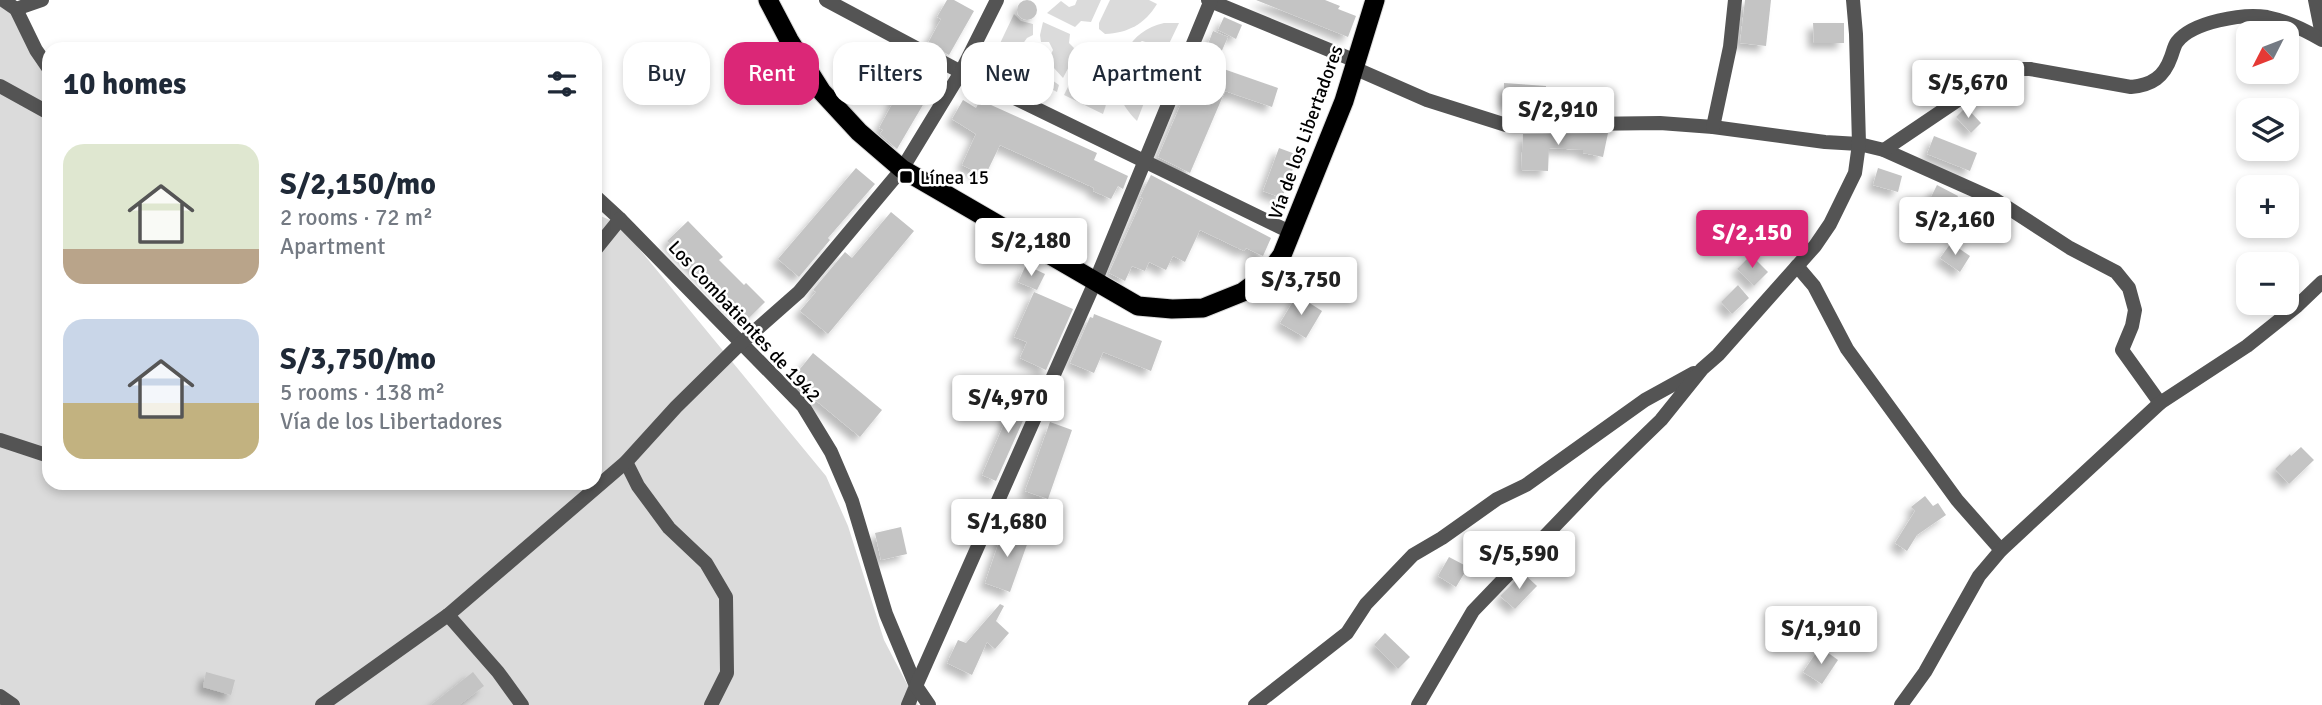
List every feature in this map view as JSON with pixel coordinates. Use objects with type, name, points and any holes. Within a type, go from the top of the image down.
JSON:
[{"type":"highway","name":"Vía de los Libertadores","points":[[768,0],[789,40],[822,92],[859,132],[902,169],[1138,306],[1172,309],[1203,308],[1243,292],[1269,273],[1282,255],[1344,101],[1375,0]]},
{"type":"street","points":[[3,0],[16,9],[42,59]]},
{"type":"street","points":[[16,9],[42,0]]},
{"type":"street","points":[[602,483],[626,462],[676,407],[740,344],[799,292],[902,169],[961,72],[826,0]]},
{"type":"street","points":[[976,42],[997,0]]},
{"type":"street","points":[[908,705],[1095,282],[1210,0],[1355,64],[1427,100],[1506,125],[1660,123],[1859,144],[1884,150],[1996,200],[2070,248],[2116,272],[2129,288],[2134,310],[2132,326],[2122,350],[2160,402]]},
{"type":"street","points":[[1713,127],[1730,47],[1735,0]]},
{"type":"street","points":[[1418,705],[1473,611],[1588,490],[1661,419],[1702,369],[1718,355],[1815,246],[1830,224],[1855,173],[1859,144],[1853,0]]},
{"type":"street","points":[[2315,0],[2322,37]]},
{"type":"street","points":[[1884,150],[2004,69],[2030,69],[2131,88],[2146,86],[2157,80],[2170,61],[2176,44],[2191,30],[2212,21],[2264,17],[2287,22],[2322,37]]},
{"type":"street","points":[[0,86],[42,109]]},
{"type":"street","points":[[1028,105],[1292,233]]},
{"type":"street","name":"Los Combatientes de 1942","points":[[602,202],[803,406],[831,452],[852,501],[886,614],[916,686],[929,705]]},
{"type":"street","points":[[602,241],[620,219]]},
{"type":"street","points":[[1797,266],[1814,286],[1847,349],[1957,500],[2001,550]]},
{"type":"street","points":[[1901,705],[1925,672],[1979,576],[2001,550],[2160,402],[2247,346],[2322,282]]},
{"type":"street","points":[[1255,705],[1347,633],[1366,604],[1413,555],[1497,499],[1526,485],[1645,400],[1702,369]]},
{"type":"street","points":[[0,440],[42,454]]},
{"type":"street","points":[[626,462],[639,486],[669,528],[706,563],[726,597],[727,673],[710,705]]},
{"type":"street","points":[[322,705],[448,615],[593,490]]},
{"type":"street","points":[[448,615],[498,672],[522,705]]},
{"type":"street","points":[[0,696],[13,705]]},
{"type":"shaded area","points":[[1077,0],[1101,0],[1091,22],[1081,21],[1075,27],[1047,13],[1061,1],[1069,7],[1075,5]]},
{"type":"shaded area","points":[[1110,0],[1149,0],[1157,4],[1147,17],[1135,26],[1121,32],[1105,34],[1099,29],[1099,23]]},
{"type":"shaded area","points":[[0,6],[23,22],[42,47],[42,490],[602,490],[602,217],[618,223],[826,476],[848,526],[884,640],[918,705],[0,705]]},
{"type":"shaded area","points":[[1014,14],[1021,21],[1033,24],[1033,35],[1024,42],[1001,42]]},
{"type":"shaded area","points":[[1043,22],[1070,34],[1068,68],[1063,78],[1054,68],[1054,42],[1041,42]]},
{"type":"shaded area","points":[[1164,23],[1179,23],[1170,42],[1132,42],[1152,27]]},
{"type":"shaded area","points":[[1054,82],[1059,85],[1057,92],[1054,90]]},
{"type":"shaded area","points":[[1085,105],[1105,105],[1103,114]]},
{"type":"shaded area","points":[[1124,105],[1143,105],[1137,121]]},
{"type":"building","points":[[947,0],[954,0],[974,11],[949,55],[947,42],[929,42],[941,19],[937,17]]},
{"type":"building","points":[[1027,0],[1034,3],[1037,10],[1034,17],[1027,20],[1020,17],[1017,10],[1020,3]]},
{"type":"building","points":[[1256,0],[1325,0],[1356,16],[1348,37]]},
{"type":"building","points":[[1745,0],[1771,0],[1766,46],[1740,43]]},
{"type":"building","points":[[1224,17],[1242,25],[1236,39],[1218,30]]},
{"type":"building","points":[[1813,23],[1844,23],[1844,43],[1814,43]]},
{"type":"building","points":[[1213,31],[1228,37],[1226,42],[1209,42]]},
{"type":"building","points":[[1226,70],[1278,88],[1272,107],[1226,91]]},
{"type":"building","points":[[1504,83],[1546,86],[1544,115],[1524,115],[1525,105],[1503,103]]},
{"type":"building","points":[[961,103],[976,108],[978,105],[991,105],[1097,153],[1094,160],[1128,176],[1123,189],[1118,186],[1111,199],[1093,191],[1094,188],[1000,145],[985,176],[962,165],[976,134],[952,119]]},
{"type":"building","points":[[892,105],[923,105],[897,149],[880,134],[883,130],[879,128]]},
{"type":"building","points":[[1180,105],[1219,105],[1190,173],[1158,157]]},
{"type":"building","points":[[1966,107],[1981,123],[1971,133],[1956,117]]},
{"type":"building","points":[[1608,133],[1603,157],[1583,153],[1583,150],[1549,148],[1548,171],[1521,170],[1523,134]]},
{"type":"building","points":[[1934,136],[1977,153],[1970,171],[1927,154]]},
{"type":"building","points":[[1279,148],[1298,155],[1282,198],[1263,191]]},
{"type":"building","points":[[856,168],[875,184],[828,238],[830,240],[799,277],[778,259]]},
{"type":"building","points":[[1878,168],[1902,176],[1898,192],[1873,185]]},
{"type":"building","points":[[1151,175],[1271,238],[1263,256],[1246,248],[1244,251],[1200,230],[1185,262],[1173,256],[1166,270],[1149,262],[1145,271],[1132,266],[1125,281],[1109,273]]},
{"type":"building","points":[[1937,185],[1958,196],[1950,213],[1928,203]]},
{"type":"building","points":[[891,212],[914,231],[828,334],[800,311],[816,292],[813,290],[845,252],[852,258]]},
{"type":"building","points":[[688,221],[723,257],[719,260],[765,302],[746,321],[667,241]]},
{"type":"building","points":[[1951,243],[1970,256],[1960,272],[1940,258]]},
{"type":"building","points":[[1751,255],[1768,272],[1754,286],[1737,269]]},
{"type":"building","points":[[1026,265],[1045,274],[1037,290],[1018,282]]},
{"type":"building","points":[[1738,285],[1749,298],[1732,314],[1721,302]]},
{"type":"building","points":[[1034,292],[1073,309],[1046,370],[1020,358],[1027,342],[1014,337]]},
{"type":"building","points":[[1297,295],[1322,311],[1306,338],[1280,323]]},
{"type":"building","points":[[1094,314],[1162,341],[1151,371],[1103,352],[1094,373],[1070,363],[1090,317],[1093,318]]},
{"type":"building","points":[[813,353],[882,410],[860,437],[791,380]]},
{"type":"building","points":[[1019,389],[1034,396],[996,481],[982,475]]},
{"type":"building","points":[[1050,422],[1072,430],[1048,499],[1025,491]]},
{"type":"building","points":[[2301,447],[2314,460],[2289,484],[2275,469]]},
{"type":"building","points":[[1925,496],[1933,506],[1938,503],[1946,515],[1917,535],[1907,551],[1895,543],[1915,511],[1911,507]]},
{"type":"building","points":[[901,527],[907,554],[881,560],[875,533]]},
{"type":"building","points":[[1004,527],[1030,536],[1010,592],[985,583]]},
{"type":"building","points":[[1449,557],[1468,567],[1456,587],[1438,576]]},
{"type":"building","points":[[1523,573],[1537,586],[1515,609],[1500,596]]},
{"type":"building","points":[[1000,604],[1004,606],[996,621],[1009,633],[995,649],[987,642],[972,675],[947,663],[958,640],[966,643]]},
{"type":"building","points":[[1385,633],[1410,657],[1398,669],[1374,645]]},
{"type":"building","points":[[1820,647],[1838,660],[1822,684],[1803,672]]},
{"type":"building","points":[[206,672],[235,680],[231,695],[203,687]]},
{"type":"building","points":[[473,672],[484,686],[459,705],[431,705]]},
{"type":"place","name":"Línea 15","points":[[906,177]]}]
